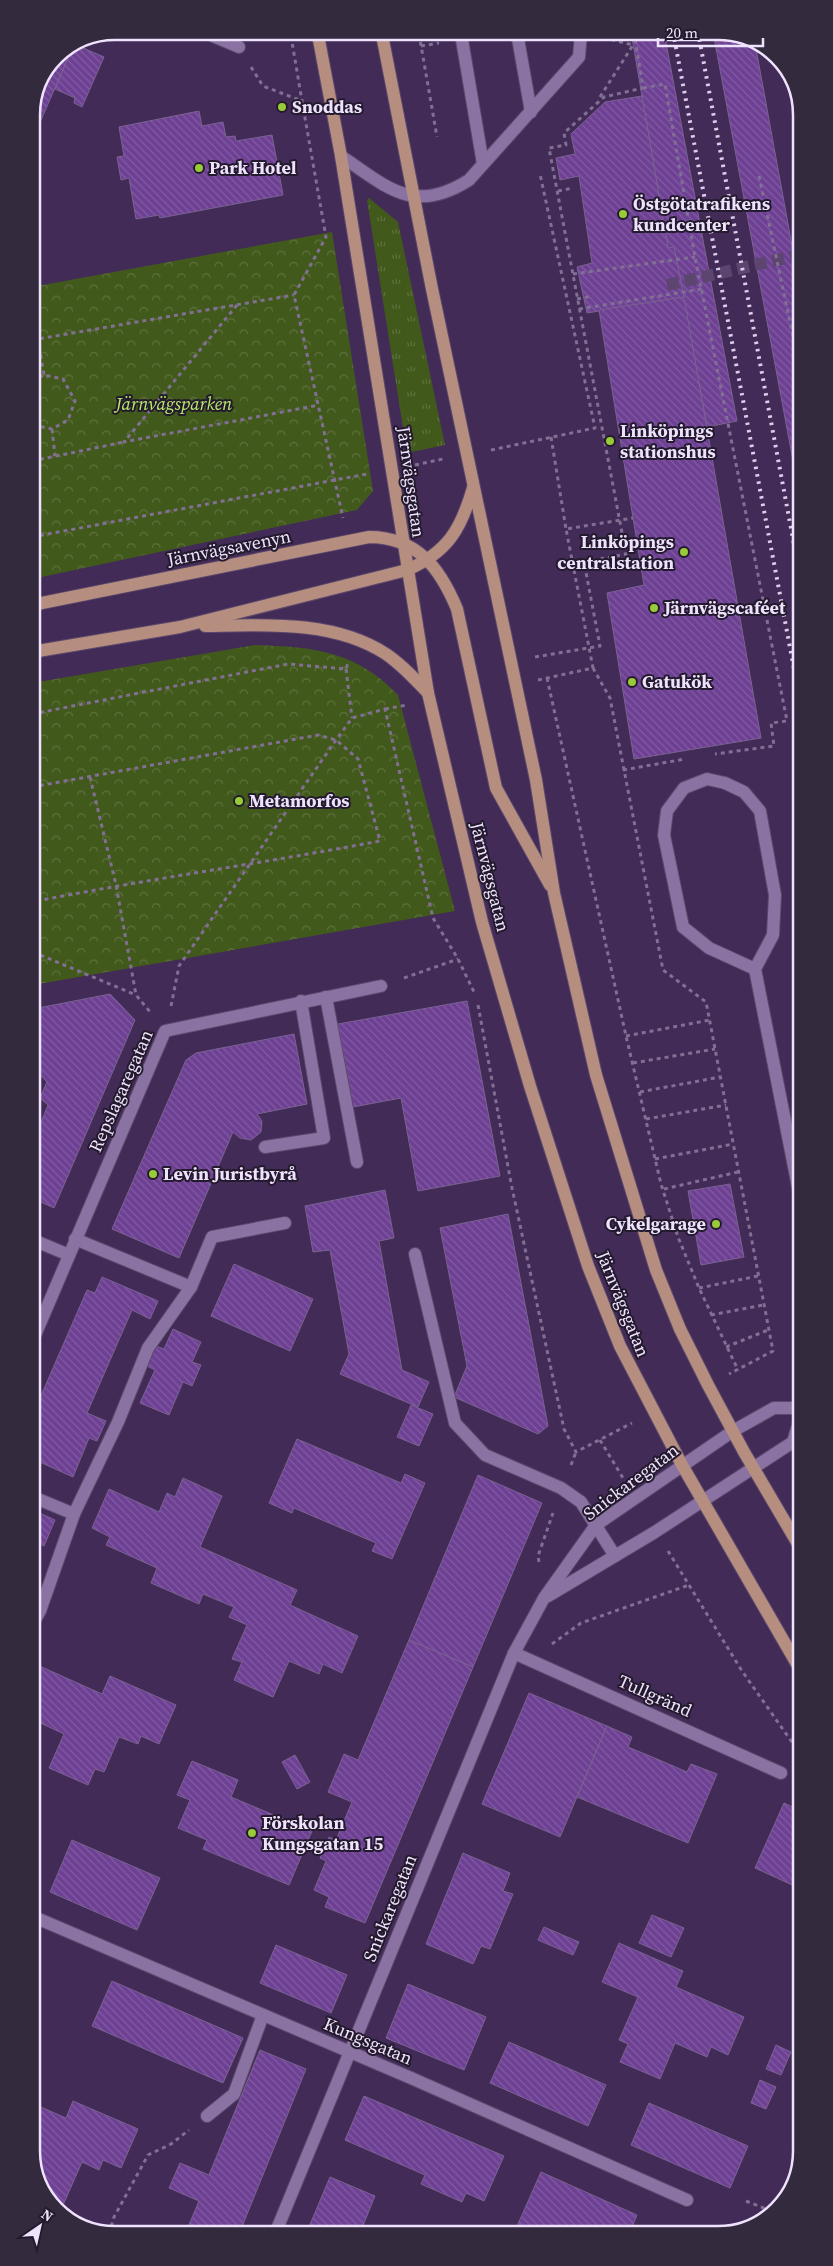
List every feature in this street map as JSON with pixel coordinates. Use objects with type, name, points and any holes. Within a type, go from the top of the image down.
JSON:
[{"type":"main road","name":"Järnvägsgatan","points":[[319,40],[342,156],[393,469],[407,570],[429,696],[482,922],[557,1175],[588,1266],[620,1346],[682,1466],[793,1657]]},
{"type":"main road","name":"Järnvägsgatan","points":[[383,40],[536,780],[554,893],[596,1075],[656,1270],[680,1329],[733,1431],[793,1535]]},
{"type":"main road","points":[[40,651],[180,627],[407,570],[428,561],[450,540],[464,518],[474,485]]},
{"type":"main road","name":"Järnvägsavenyn","points":[[40,603],[369,537],[384,537],[403,543],[428,561]]},
{"type":"main road","name":"Järnvägsgatan","points":[[428,561],[440,573],[457,609],[496,788],[554,893]]},
{"type":"main road","points":[[180,627],[282,626],[318,629],[357,639],[385,653],[406,669],[429,696]]},
{"type":"street","points":[[222,40],[238,47]]},
{"type":"street","points":[[462,40],[483,164]]},
{"type":"street","points":[[518,40],[531,112]]},
{"type":"street","points":[[342,156],[396,192],[414,197],[446,193],[469,180],[531,112],[579,57],[580,40]]},
{"type":"street","points":[[755,969],[709,948],[683,927],[664,835],[667,811],[684,788],[707,779],[725,783],[744,792],[760,811],[775,895],[773,935],[755,969],[793,1162]]},
{"type":"street","name":"Repslagaregatan","points":[[40,1323],[165,1030],[381,986]]},
{"type":"street","points":[[326,997],[357,1162]]},
{"type":"street","points":[[265,1147],[324,1138],[301,1001]]},
{"type":"street","points":[[40,1611],[74,1514],[118,1422],[148,1348],[191,1287],[212,1238],[285,1223]]},
{"type":"street","points":[[75,1239],[191,1287]]},
{"type":"street","points":[[40,1243],[69,1255]]},
{"type":"street","points":[[415,1254],[455,1423],[485,1455],[561,1488],[582,1502],[615,1556]]},
{"type":"street","name":"Snickaregatan","points":[[278,2226],[514,1653],[544,1598],[596,1525],[634,1497],[733,1431],[774,1408],[793,1408]]},
{"type":"street","points":[[544,1598],[655,1532],[793,1442]]},
{"type":"street","points":[[40,1500],[74,1514]]},
{"type":"street","name":"Tullgränd","points":[[514,1653],[782,1773]]},
{"type":"street","name":"Kungsgatan","points":[[40,1920],[350,2052],[687,2200]]},
{"type":"street","points":[[207,2116],[234,2094],[263,2015]]},
{"type":"path","points":[[291,40],[326,237],[294,295],[335,481]]},
{"type":"path","points":[[420,40],[437,136]]},
{"type":"path","points":[[600,97],[633,45],[612,40]]},
{"type":"path","points":[[635,40],[643,88]]},
{"type":"path","points":[[238,47],[263,86],[302,101]]},
{"type":"path","points":[[535,657],[600,646],[584,562],[626,554],[549,148],[566,145],[564,133],[604,97],[665,84],[702,289],[787,721],[771,723],[774,746],[709,755]]},
{"type":"path","points":[[40,535],[335,481],[595,428],[540,174]]},
{"type":"path","points":[[759,176],[793,337]]},
{"type":"path","points":[[558,191],[573,188]]},
{"type":"path","points":[[573,274],[696,257]]},
{"type":"path","points":[[698,275],[699,281]]},
{"type":"path","points":[[579,308],[702,289]]},
{"type":"path","points":[[40,338],[294,295]]},
{"type":"path","points":[[569,304],[593,296]]},
{"type":"path","points":[[124,442],[237,305]]},
{"type":"path","points":[[40,350],[44,375]]},
{"type":"path","points":[[40,377],[44,375],[63,380],[75,401],[68,420],[52,429],[40,425]]},
{"type":"path","points":[[40,459],[319,405]]},
{"type":"path","points":[[52,429],[55,456]]},
{"type":"path","points":[[515,683],[593,668],[566,529],[551,437]]},
{"type":"path","points":[[566,529],[634,518]]},
{"type":"path","points":[[346,669],[352,718]]},
{"type":"path","points":[[547,678],[626,1036],[664,1189],[678,1236],[711,1315],[738,1370]]},
{"type":"path","points":[[165,1030],[179,966],[352,718],[429,696]]},
{"type":"path","points":[[385,709],[433,918],[458,959],[477,996],[512,1188],[564,1429],[576,1452]]},
{"type":"path","points":[[40,786],[318,735],[336,740],[358,759],[380,841],[248,866],[116,885],[40,900]]},
{"type":"path","points":[[623,770],[690,758]]},
{"type":"path","points":[[90,777],[116,885],[136,995]]},
{"type":"path","points":[[40,955],[136,995],[165,1030]]},
{"type":"path","points":[[381,986],[458,959]]},
{"type":"path","points":[[708,1012],[773,1351]]},
{"type":"path","points":[[626,1036],[710,1020]]},
{"type":"path","points":[[633,1063],[715,1049]]},
{"type":"path","points":[[640,1092],[720,1077]]},
{"type":"path","points":[[646,1119],[726,1105]]},
{"type":"path","points":[[656,1159],[733,1144]]},
{"type":"path","points":[[664,1189],[738,1172]]},
{"type":"path","points":[[700,1288],[758,1276]]},
{"type":"path","points":[[711,1315],[763,1305]]},
{"type":"path","points":[[726,1347],[768,1330]]},
{"type":"path","points":[[544,1598],[538,1556],[561,1488],[576,1452],[600,1440],[634,1497]]},
{"type":"path","points":[[655,1532],[742,1671],[793,1744]]},
{"type":"path","points":[[514,1653],[545,1650],[581,1623],[689,1585]]},
{"type":"path","points":[[112,2226],[148,2155],[171,2144],[207,2116]]},
{"type":"path","points":[[746,2201],[765,2209]]},
{"type":"green space","points":[[369,198],[398,222],[445,445],[407,453],[367,200]]},
{"type":"green space","name":"Järnvägsparken","points":[[332,232],[373,491],[357,510],[40,577],[40,286]]},
{"type":"green space","points":[[255,645],[315,650],[350,660],[382,680],[398,695],[455,911],[40,984],[40,682]]},
{"type":"building","points":[[632,40],[666,40],[737,421],[707,427],[674,247],[668,248]]},
{"type":"building","points":[[714,40],[737,43],[756,51],[793,251],[793,461]]},
{"type":"building","points":[[83,48],[104,57],[82,107],[74,103],[75,98],[55,89],[69,56],[73,53]]},
{"type":"building","points":[[69,57],[40,123],[41,101],[46,86],[53,73]]},
{"type":"building","name":"Östgötatrafikens kundcenter","points":[[642,96],[668,248],[674,247],[684,297],[587,313],[577,267],[592,263],[579,176],[560,180],[556,158],[575,154],[571,134],[605,102]]},
{"type":"building","name":"Park Hotel","points":[[199,111],[202,126],[223,122],[226,137],[235,136],[236,141],[272,135],[283,195],[160,218],[159,215],[136,219],[129,178],[121,180],[117,157],[124,156],[119,127]]},
{"type":"building","name":"Linköpings centralstation","points":[[684,297],[761,738],[634,759],[607,593],[644,585],[599,310]]},
{"type":"building","points":[[110,994],[135,1020],[54,1208],[41,1202],[40,1204],[40,1125],[48,1105],[40,1098],[47,1082],[40,1074],[40,1008]]},
{"type":"building","points":[[467,1001],[500,1176],[418,1191],[401,1098],[353,1107],[338,1024]]},
{"type":"building","points":[[294,1034],[307,1104],[257,1114],[262,1121],[261,1132],[251,1140],[240,1138],[233,1132],[179,1258],[112,1229],[186,1060],[196,1053]]},
{"type":"building","name":"Cykelgarage","points":[[730,1184],[744,1257],[701,1265],[688,1191]]},
{"type":"building","points":[[385,1190],[394,1238],[379,1241],[402,1370],[429,1382],[418,1407],[340,1374],[349,1354],[330,1250],[313,1252],[305,1206]]},
{"type":"building","points":[[508,1214],[548,1426],[538,1434],[454,1397],[467,1366],[440,1228]]},
{"type":"building","points":[[234,1264],[313,1299],[290,1351],[211,1316]]},
{"type":"building","points":[[102,1277],[158,1301],[150,1319],[132,1310],[87,1413],[106,1421],[97,1441],[89,1438],[73,1477],[40,1462],[40,1398],[87,1290],[95,1293]]},
{"type":"building","points":[[173,1329],[201,1342],[192,1362],[201,1365],[192,1386],[183,1382],[169,1415],[140,1403],[155,1370],[147,1366],[156,1346],[164,1349]]},
{"type":"building","points":[[411,1405],[433,1414],[419,1446],[397,1437]]},
{"type":"building","points":[[297,1439],[401,1483],[405,1474],[425,1483],[392,1559],[372,1551],[376,1543],[294,1508],[292,1513],[269,1503]]},
{"type":"building","points":[[478,1475],[542,1503],[473,1667],[409,1640]]},
{"type":"building","points":[[183,1478],[222,1496],[200,1547],[297,1590],[290,1605],[358,1636],[342,1673],[323,1664],[319,1674],[289,1661],[273,1697],[234,1680],[242,1662],[232,1659],[247,1625],[229,1617],[234,1607],[203,1594],[199,1604],[151,1583],[157,1568],[106,1545],[110,1537],[92,1528],[109,1489],[159,1512],[167,1493],[175,1497]]},
{"type":"building","points":[[40,1513],[55,1520],[44,1546],[40,1544]]},
{"type":"building","points":[[409,1640],[473,1667],[365,1923],[325,1907],[329,1897],[314,1890],[326,1861],[320,1858],[329,1837],[336,1840],[352,1802],[328,1792],[344,1754],[358,1760]]},
{"type":"building","points":[[40,1666],[102,1694],[110,1676],[176,1705],[159,1744],[141,1736],[138,1744],[119,1737],[104,1772],[95,1769],[88,1785],[49,1768],[64,1734],[40,1723]]},
{"type":"building","points":[[529,1693],[607,1726],[560,1837],[482,1804]]},
{"type":"building","points":[[607,1726],[632,1737],[628,1747],[687,1772],[691,1764],[717,1774],[688,1843],[577,1797]]},
{"type":"building","points":[[295,1755],[310,1782],[297,1789],[282,1762]]},
{"type":"building","points":[[192,1761],[238,1780],[231,1797],[312,1831],[289,1885],[203,1849],[207,1840],[178,1828],[190,1800],[177,1795]]},
{"type":"building","points":[[784,1803],[793,1807],[793,1885],[755,1868]]},
{"type":"building","points":[[72,1840],[160,1878],[137,1930],[50,1892]]},
{"type":"building","points":[[463,1853],[510,1873],[503,1891],[513,1894],[490,1949],[481,1946],[473,1964],[426,1944]]},
{"type":"building","points":[[652,1915],[684,1928],[671,1957],[639,1943]]},
{"type":"building","points":[[544,1927],[579,1942],[573,1955],[538,1940]]},
{"type":"building","points":[[619,1943],[683,1971],[676,1987],[744,2017],[728,2055],[711,2047],[707,2057],[675,2043],[660,2079],[620,2062],[628,2044],[619,2040],[638,1997],[602,1982]]},
{"type":"building","points":[[276,1945],[347,1975],[331,2013],[260,1983]]},
{"type":"building","points":[[112,1981],[243,2038],[223,2083],[92,2026]]},
{"type":"building","points":[[408,1984],[486,2017],[464,2070],[386,2038]]},
{"type":"building","points":[[509,2042],[606,2085],[588,2126],[490,2083]]},
{"type":"building","points":[[776,2045],[791,2052],[781,2075],[766,2069]]},
{"type":"building","points":[[260,2050],[306,2069],[242,2226],[188,2226],[199,2201],[169,2188],[180,2163],[209,2175]]},
{"type":"building","points":[[760,2080],[776,2087],[766,2109],[751,2103]]},
{"type":"building","points":[[364,2096],[504,2156],[484,2201],[466,2193],[462,2202],[421,2184],[425,2175],[345,2140]]},
{"type":"building","points":[[73,2101],[138,2129],[121,2168],[103,2160],[99,2170],[82,2162],[65,2201],[60,2201],[48,2184],[41,2161],[40,2107],[66,2118]]},
{"type":"building","points":[[649,2103],[748,2146],[730,2188],[631,2145]]},
{"type":"building","points":[[541,2172],[637,2215],[632,2226],[517,2226]]},
{"type":"building","points":[[330,2177],[375,2196],[363,2226],[309,2226]]},
{"type":"tunnel","points":[[667,285],[793,256]]},
{"type":"railway","points":[[675,40],[793,663]]},
{"type":"railway","points":[[699,40],[793,539]]},
{"type":"place","name":"Snoddas","points":[[282,107]]},
{"type":"place","name":"Park Hotel","points":[[199,168]]},
{"type":"place","name":"Östgötatrafikens kundcenter","points":[[623,214]]},
{"type":"place","name":"Linköpings stationshus","points":[[610,441]]},
{"type":"place","name":"Linköpings centralstation","points":[[684,552]]},
{"type":"place","name":"Järnvägscaféet","points":[[654,608]]},
{"type":"place","name":"Gatukök","points":[[632,682]]},
{"type":"place","name":"Metamorfos","points":[[239,801]]},
{"type":"place","name":"Levin Juristbyrå","points":[[153,1174]]},
{"type":"place","name":"Cykelgarage","points":[[716,1224]]},
{"type":"place","name":"Förskolan Kungsgatan 15","points":[[252,1833]]}]
